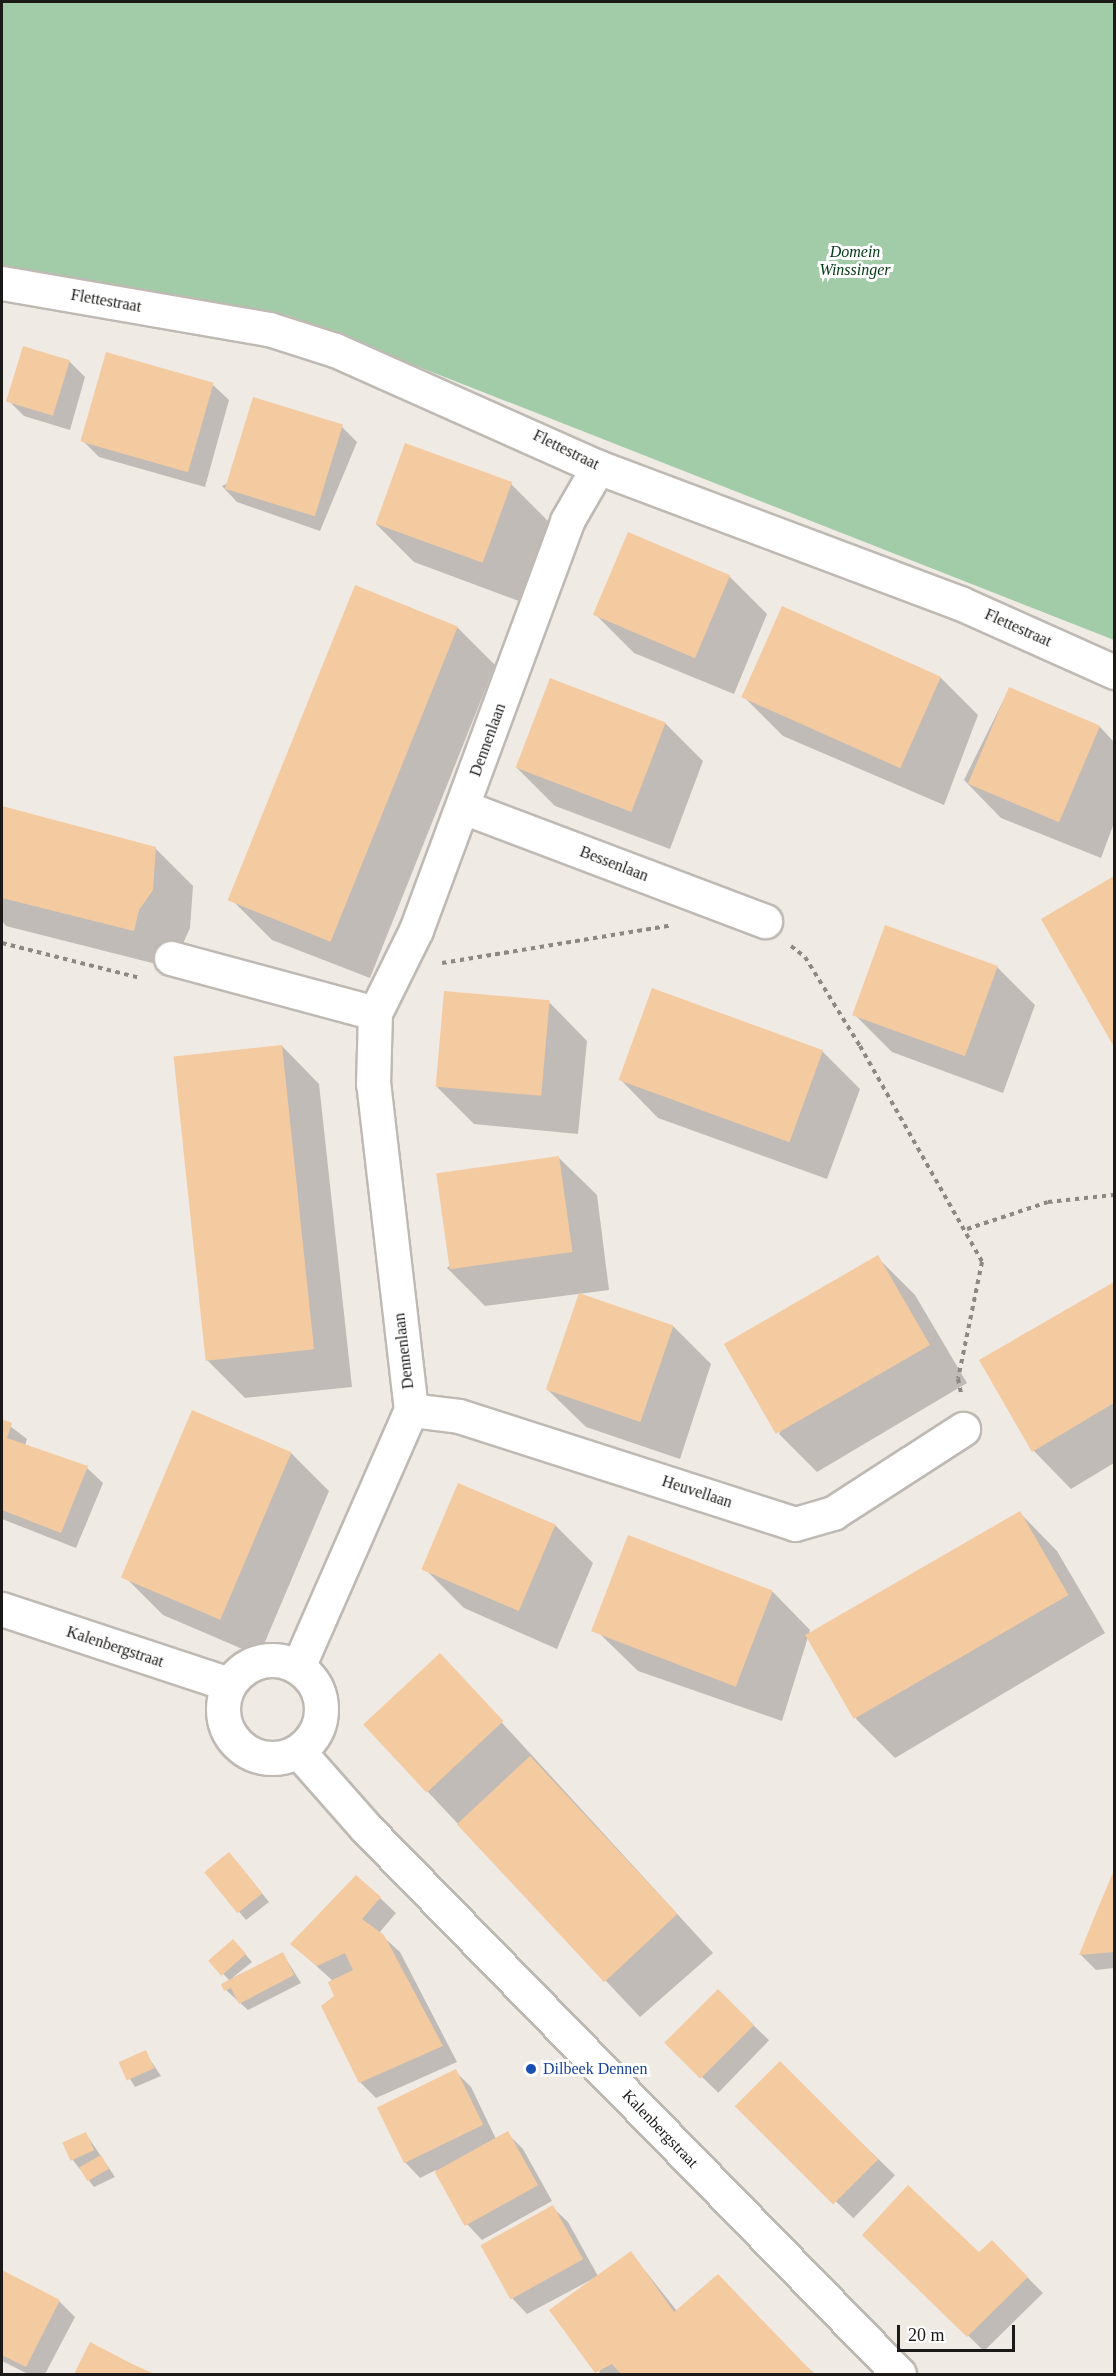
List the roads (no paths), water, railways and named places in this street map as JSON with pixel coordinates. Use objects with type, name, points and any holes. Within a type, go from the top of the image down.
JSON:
[{"type":"street","name":"Flettestraat","points":[[2,283],[269,329],[405,377],[598,467],[960,603],[1114,672]]},
{"type":"street","name":"Dennenlaan","points":[[298,1666],[411,1410],[373,1084],[375,1013],[416,930],[567,521],[598,467]]},
{"type":"street","name":"Bessenlaan","points":[[463,807],[759,919]]},
{"type":"street","points":[[171,958],[375,1013]]},
{"type":"street","name":"Heuvellaan","points":[[411,1410],[459,1416],[795,1524],[832,1513],[963,1429]]},
{"type":"street","name":"Kalenbergstraat","points":[[2,1609],[229,1684]]},
{"type":"street","points":[[260,1660],[298,1666],[321,1699],[321,1719],[299,1752],[267,1759],[238,1746],[223,1716],[229,1684],[260,1660]]},
{"type":"street","name":"Kalenbergstraat","points":[[299,1752],[366,1828],[899,2374]]},
{"type":"place","name":"Dilbeek Dennen","points":[[531,2069]]},
{"type":"park label","name":"Domein Winssinger","points":[[855,261]]}]
